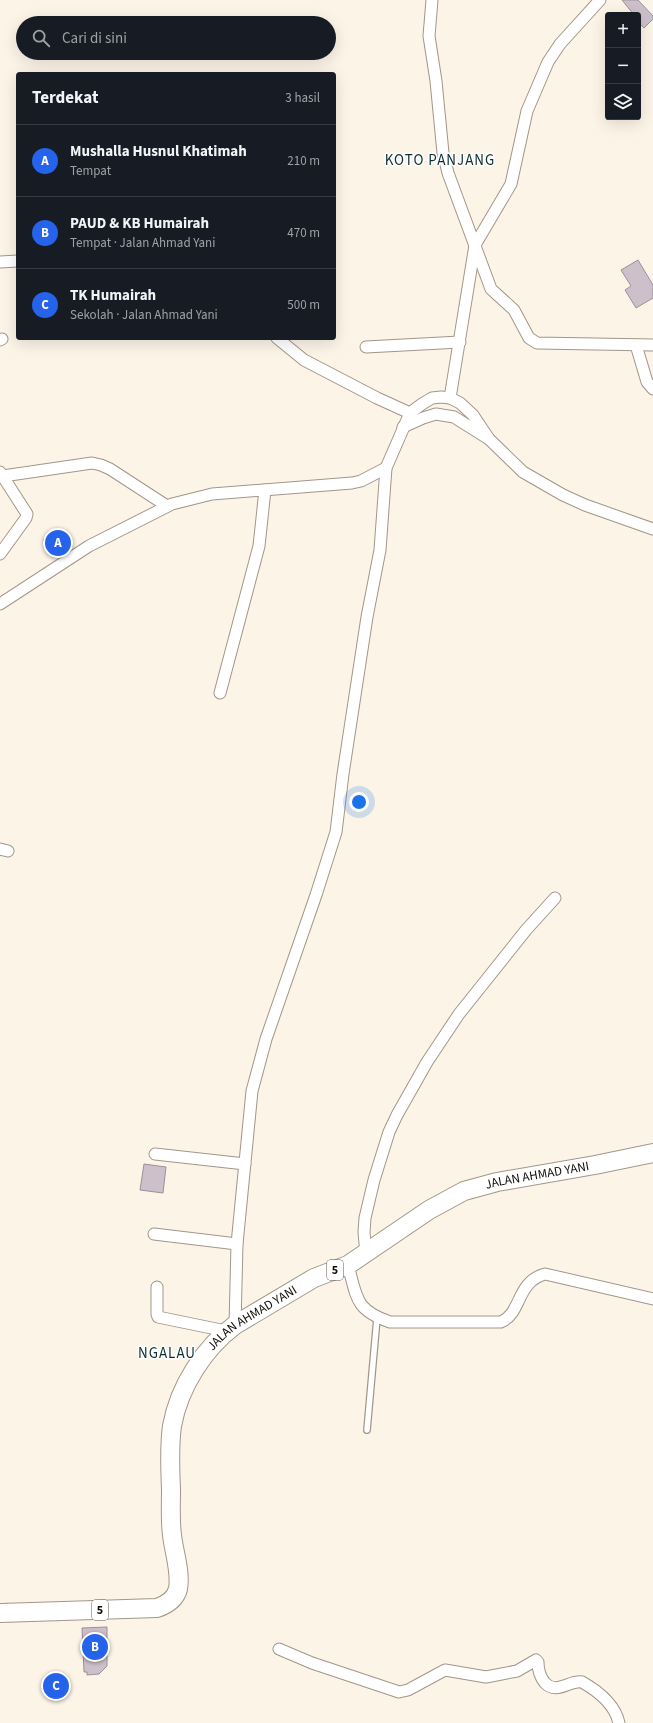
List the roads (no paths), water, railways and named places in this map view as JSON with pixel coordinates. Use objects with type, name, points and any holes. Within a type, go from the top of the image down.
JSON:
[{"type":"highway","name":"JALAN AHMAD YANI","points":[[0,1613],[157,1608],[164,1606],[175,1597],[178,1589],[179,1576],[171,1534],[170,1451],[172,1425],[180,1400],[190,1377],[202,1359],[231,1328],[314,1278],[348,1265],[366,1255],[429,1210],[464,1191],[496,1182],[595,1166],[653,1153]]},
{"type":"street","points":[[432,0],[429,36],[436,81],[443,153],[448,173],[491,289],[514,310],[529,338],[537,343],[653,345]]},
{"type":"street","points":[[450,398],[475,244],[511,184],[527,111],[548,62],[560,44],[600,0]]},
{"type":"street","points":[[0,262],[16,261]]},
{"type":"street","points":[[279,340],[304,360],[376,398],[410,413]]},
{"type":"street","points":[[366,347],[460,342]]},
{"type":"street","points":[[636,345],[647,382],[653,389]]},
{"type":"street","points":[[157,1287],[156,1314],[158,1317],[231,1328],[237,1244],[252,1091],[266,1039],[316,896],[336,832],[364,632],[380,550],[386,468],[410,413],[432,398],[450,398],[460,403],[473,415],[489,439]]},
{"type":"street","points":[[403,427],[436,414],[454,417],[489,439],[523,472],[563,495],[585,506],[653,529]]},
{"type":"street","points":[[0,554],[26,518],[27,514],[2,474],[92,463],[110,469],[167,506]]},
{"type":"street","points":[[0,604],[89,546],[167,506],[212,494],[352,483],[361,481],[386,468]]},
{"type":"street","points":[[220,693],[259,546],[265,490]]},
{"type":"street","points":[[366,1255],[364,1232],[365,1218],[383,1151],[389,1132],[397,1115],[427,1062],[459,1014],[516,941],[555,898]]},
{"type":"street","points":[[155,1154],[245,1164]]},
{"type":"street","points":[[154,1234],[237,1244]]},
{"type":"street","points":[[348,1265],[357,1301],[365,1311],[377,1318],[390,1322],[501,1322],[509,1317],[528,1283],[533,1278],[545,1274],[653,1300]]},
{"type":"street","points":[[279,1649],[312,1663],[399,1692],[408,1690],[445,1670],[486,1677],[517,1671],[536,1660],[538,1662],[539,1671],[542,1678],[548,1685],[556,1688],[582,1682],[609,1702],[617,1714],[619,1723]]},
{"type":"lane","points":[[367,1430],[377,1318]]},
{"type":"place","name":"Mushalla Husnul Khatimah","points":[[58,543]]},
{"type":"place","name":"PAUD & KB Humairah","points":[[95,1647]]},
{"type":"place","name":"TK Humairah","points":[[56,1686]]},
{"type":"district","name":"KOTO PANJANG","points":[[440,160]]},
{"type":"district","name":"NGALAU","points":[[167,1353]]}]
